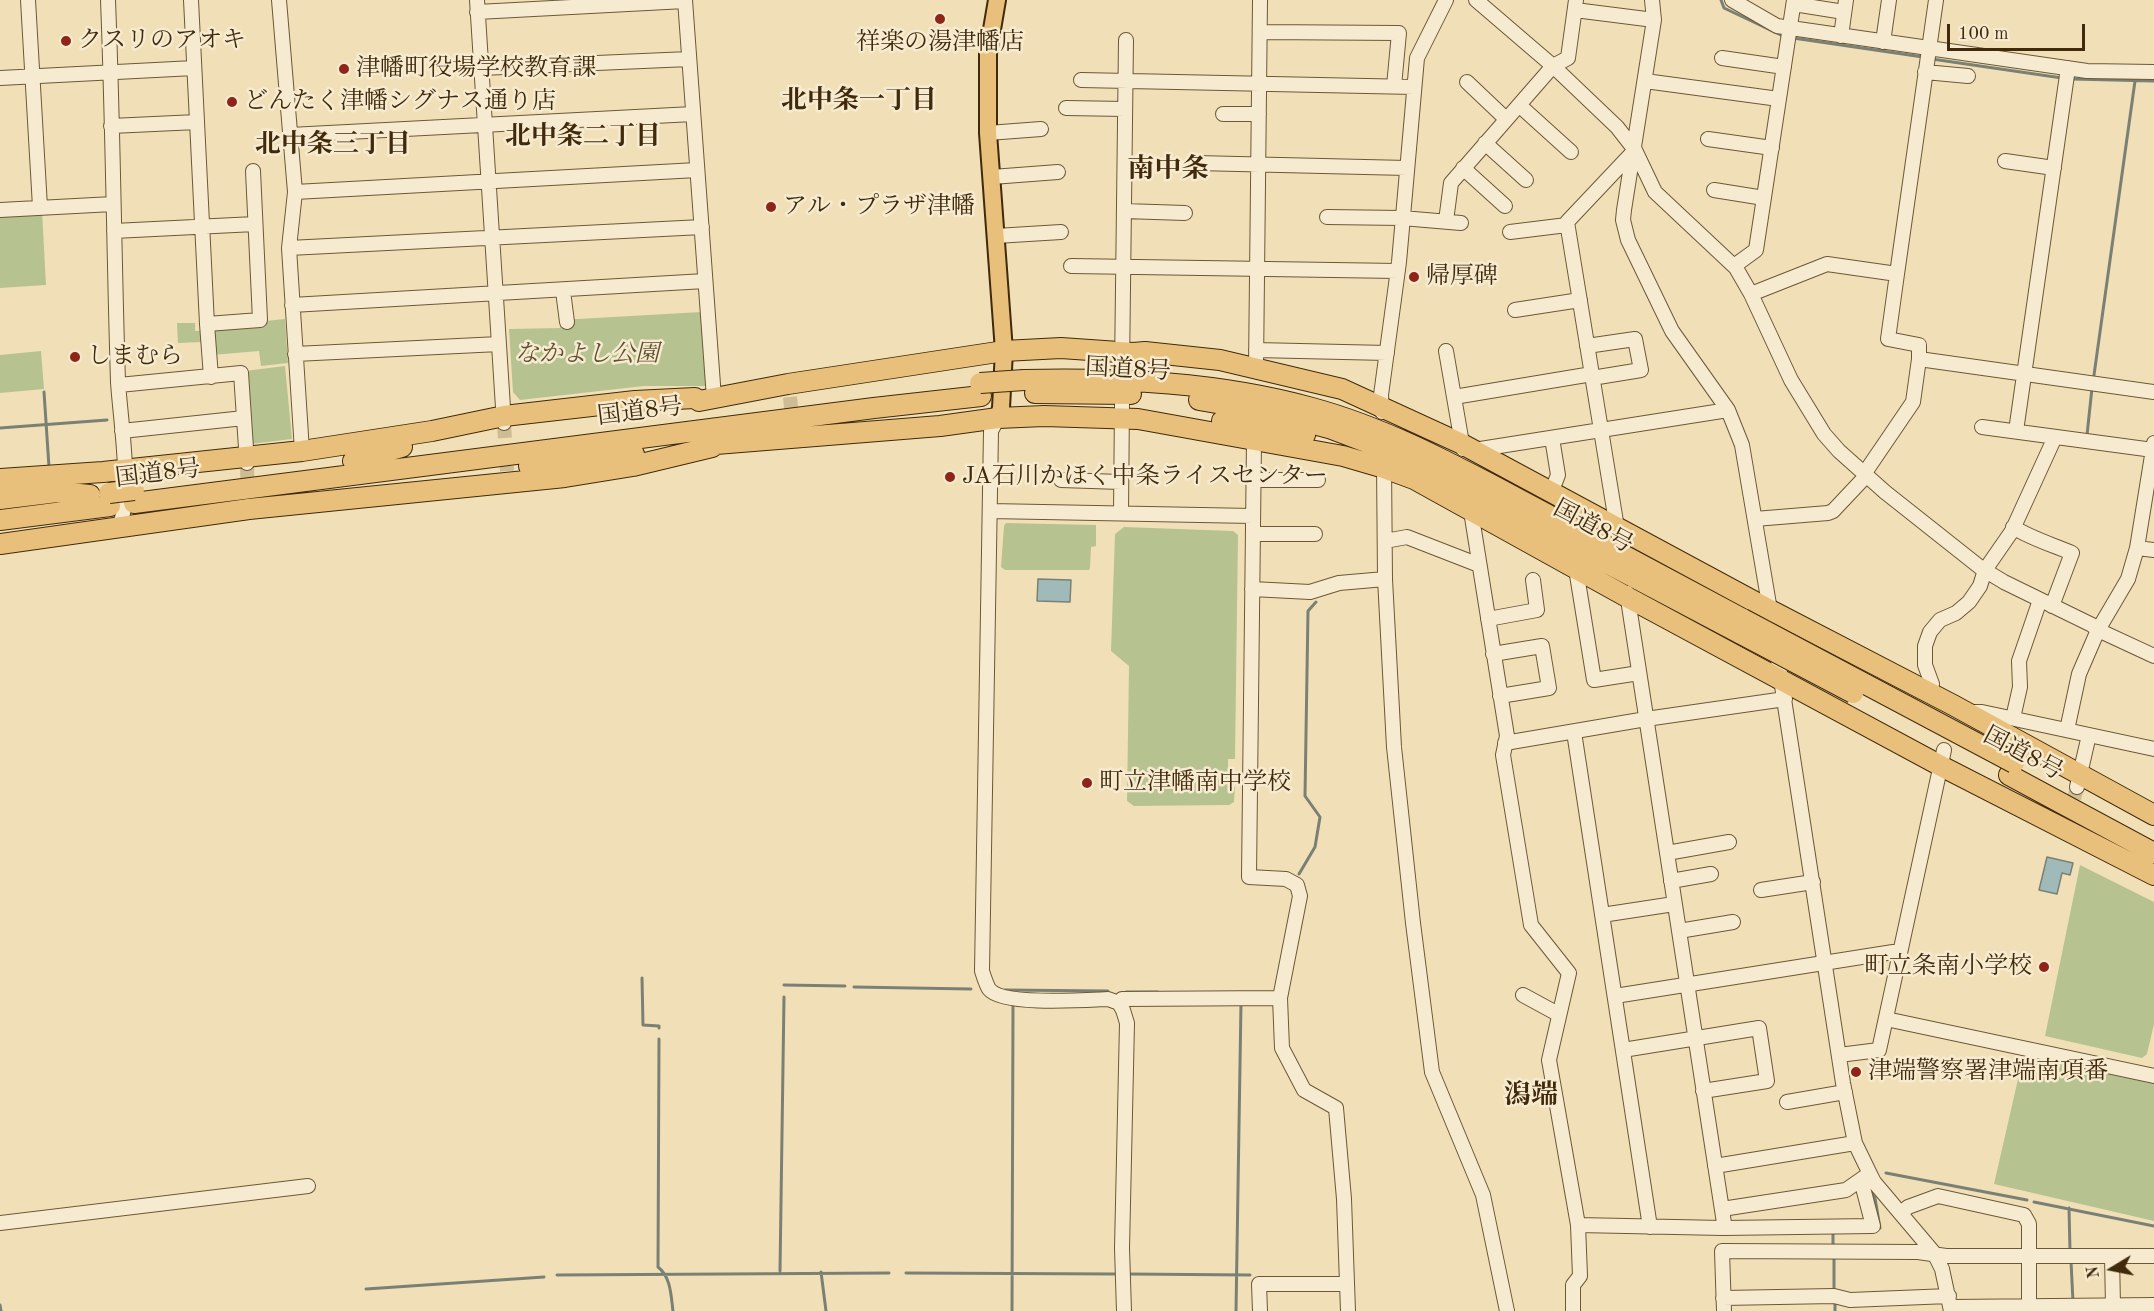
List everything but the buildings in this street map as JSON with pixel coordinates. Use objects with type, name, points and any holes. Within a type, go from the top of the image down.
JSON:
[{"type":"highway","points":[[0,479],[247,462],[302,451],[392,449],[564,419],[789,391],[1004,351],[1061,348],[1204,369],[1311,393],[1446,453],[1547,508],[1556,519]]},
{"type":"highway","points":[[1126,358],[1145,352],[1220,360],[1256,359],[1342,390],[1382,412],[1467,450],[1551,493],[1618,533],[1930,693],[1956,713],[2079,781],[2154,815]]},
{"type":"highway","name":"国道8号","points":[[0,520],[359,451],[855,396],[1024,387],[1077,379],[1172,383],[1223,389],[1312,408],[1379,430],[1404,442],[1556,519],[1742,626],[2012,769],[2154,838]]},
{"type":"highway","name":"国道8号","points":[[1024,387],[1126,393],[1221,403],[1269,412],[1329,428],[1387,450],[1467,500],[1742,626]]},
{"type":"highway","name":"国道8号","points":[[134,496],[248,498],[874,408],[981,389]]},
{"type":"highway","points":[[359,451],[504,420],[635,401],[694,398],[707,400]]},
{"type":"highway","points":[[1127,413],[1145,417],[1195,417],[1282,430],[1363,449],[1400,464],[1445,485],[1576,569],[1626,592],[1783,689],[1942,758],[2068,825],[2154,875]]},
{"type":"highway","points":[[0,544],[119,526],[286,490],[420,474],[522,466],[793,433],[940,426],[998,418],[1127,413],[1384,466],[1467,500]]},
{"type":"highway","points":[[248,498],[366,493],[508,477],[601,472],[712,447],[716,444]]},
{"type":"highway","points":[[0,499],[57,492],[100,501]]},
{"type":"highway","points":[[0,530],[55,520],[100,501]]},
{"type":"highway","name":"国道8号","points":[[0,507],[100,501]]},
{"type":"highway","name":"国道8号","points":[[2012,769],[2154,853]]},
{"type":"main road","points":[[997,0],[988,53],[988,134],[1004,351],[1001,408],[998,418]]},
{"type":"street","points":[[28,0],[40,207]]},
{"type":"street","points":[[108,0],[119,385],[124,469],[124,517],[119,526]]},
{"type":"street","points":[[191,0],[211,377]]},
{"type":"street","points":[[279,0],[295,192],[290,248],[302,451]]},
{"type":"street","points":[[504,420],[477,6],[685,0],[705,281],[707,400]]},
{"type":"street","points":[[1260,0],[1256,359],[1387,353]]},
{"type":"street","points":[[1382,412],[1381,394],[1398,271],[1417,58],[1446,0]]},
{"type":"street","points":[[1476,0],[1493,6],[1617,127],[1635,150],[1655,192],[1734,266],[1751,294],[1791,380],[1824,434],[1865,475],[1985,570],[2098,630],[2154,656]]},
{"type":"street","points":[[1578,1225],[1873,1226],[1865,1177],[1845,1092],[1783,689],[1742,445],[1728,410],[1672,331],[1628,240],[1623,220],[1654,20],[1652,0]]},
{"type":"street","points":[[1732,0],[1789,35],[1840,36],[1883,42],[1968,76]]},
{"type":"street","points":[[1883,42],[1889,0]]},
{"type":"street","points":[[1755,519],[1833,511],[1865,475],[1913,402],[1919,345],[1888,339],[1936,0]]},
{"type":"street","points":[[1734,266],[1756,250],[1794,2],[1845,6],[1840,36]]},
{"type":"street","points":[[1446,221],[1451,183],[1553,66],[1568,58],[1576,5],[1654,20]]},
{"type":"street","points":[[1260,32],[1399,33],[1394,86]]},
{"type":"street","points":[[1126,40],[1124,211],[1126,358]]},
{"type":"street","points":[[1722,58],[1784,67]]},
{"type":"street","points":[[481,69],[689,59]]},
{"type":"street","points":[[1927,59],[2067,74],[2087,71],[2154,72]]},
{"type":"street","points":[[0,78],[194,68]]},
{"type":"street","points":[[2016,431],[2067,74]]},
{"type":"street","points":[[1081,80],[1414,87]]},
{"type":"street","points":[[1645,81],[1779,99]]},
{"type":"street","points":[[1467,82],[1506,119]]},
{"type":"street","points":[[1519,105],[1571,152]]},
{"type":"street","points":[[1066,108],[1125,110]]},
{"type":"street","points":[[290,135],[693,114]]},
{"type":"street","points":[[1222,114],[1259,114]]},
{"type":"street","points":[[111,126],[197,122]]},
{"type":"street","points":[[988,134],[1041,129]]},
{"type":"street","points":[[1708,139],[1772,147]]},
{"type":"street","points":[[1485,143],[1526,180]]},
{"type":"street","points":[[1618,533],[1567,222],[1635,150]]},
{"type":"street","points":[[2005,160],[2054,168]]},
{"type":"street","points":[[1196,163],[1407,168]]},
{"type":"street","points":[[1463,168],[1505,206]]},
{"type":"street","points":[[295,192],[698,170]]},
{"type":"street","points":[[207,324],[260,320],[253,171]]},
{"type":"street","points":[[992,177],[1058,172]]},
{"type":"street","points":[[1714,190],[1764,198]]},
{"type":"street","points":[[0,210],[113,204]]},
{"type":"street","points":[[1124,211],[1185,213]]},
{"type":"street","points":[[1328,217],[1402,218],[1461,223]]},
{"type":"street","points":[[114,231],[255,224]]},
{"type":"street","points":[[1510,232],[1567,225]]},
{"type":"street","points":[[290,248],[702,227]]},
{"type":"street","points":[[996,236],[1061,232]]},
{"type":"street","points":[[1751,294],[1827,264],[1897,274]]},
{"type":"street","points":[[1071,266],[1398,271]]},
{"type":"street","points":[[292,305],[705,281]]},
{"type":"street","points":[[563,291],[567,322]]},
{"type":"street","points":[[1515,310],[1580,300]]},
{"type":"street","points":[[1454,398],[1641,370],[1635,339],[1587,346]]},
{"type":"street","points":[[295,354],[499,344]]},
{"type":"street","points":[[1446,351],[1454,398],[1467,450],[1728,410]]},
{"type":"street","points":[[1919,359],[2154,392]]},
{"type":"street","points":[[119,385],[241,373],[247,462]]},
{"type":"street","points":[[1121,513],[1121,482],[1127,413]]},
{"type":"street","points":[[122,430],[244,418]]},
{"type":"street","points":[[998,418],[991,431],[982,971],[989,990],[999,996],[1019,1000],[1108,999],[1119,1003],[1124,1010],[1127,1023],[1122,1248],[1124,1311]]},
{"type":"street","points":[[1982,427],[2153,447],[2137,548],[2128,579],[2098,630],[2079,674],[2067,730]]},
{"type":"street","points":[[1930,693],[1932,684],[1925,665],[1925,646],[1930,632],[1941,620],[1956,613],[1970,602],[1980,586],[1985,570],[2013,527],[2055,437]]},
{"type":"street","points":[[1551,493],[1558,475],[1552,438]]},
{"type":"street","points":[[1254,440],[1249,877],[1286,879],[1297,885],[1300,896],[1280,998],[1282,1048],[1304,1090],[1336,1108],[1344,1199],[1348,1311]]},
{"type":"street","points":[[1384,466],[1385,579],[1394,747],[1432,1071],[1483,1195],[1507,1311]]},
{"type":"street","points":[[1061,480],[1121,482]]},
{"type":"street","points":[[1254,480],[1318,480]]},
{"type":"street","points":[[1467,500],[1507,736],[1503,755],[1531,925],[1569,973],[1549,1060],[1578,1225],[1580,1276],[1573,1285],[1573,1311]]},
{"type":"street","points":[[990,511],[1253,516]]},
{"type":"street","points":[[2013,527],[2024,534],[2038,537],[2072,552],[2019,661],[2020,687],[2013,718]]},
{"type":"street","points":[[1253,534],[1315,534]]},
{"type":"street","points":[[1385,541],[1407,537],[1479,565]]},
{"type":"street","points":[[2137,548],[2154,550]]},
{"type":"street","points":[[1576,569],[1594,680],[1639,672]]},
{"type":"street","points":[[1252,589],[1310,592],[1339,583],[1385,579]]},
{"type":"street","points":[[1488,619],[1537,610],[1533,580]]},
{"type":"street","points":[[1626,592],[1723,1216],[1846,1190],[1865,1177]]},
{"type":"street","points":[[1493,654],[1542,646],[1549,688],[1500,696]]},
{"type":"street","points":[[1505,743],[1646,719],[1783,689]]},
{"type":"street","points":[[1956,713],[1982,712],[2154,749]]},
{"type":"street","points":[[1574,732],[1650,1227]]},
{"type":"street","points":[[2079,781],[2089,735]]},
{"type":"street","points":[[1839,1055],[1879,1050],[1942,758]]},
{"type":"street","points":[[1666,853],[1729,842]]},
{"type":"street","points":[[1671,881],[1711,874]]},
{"type":"street","points":[[1761,891],[1813,882]]},
{"type":"street","points":[[1602,915],[1674,904]]},
{"type":"street","points":[[1679,931],[1733,922]]},
{"type":"street","points":[[1615,996],[1825,962],[1899,953]]},
{"type":"street","points":[[1522,995],[1558,1014]]},
{"type":"street","points":[[1119,1003],[1122,999],[1280,998]]},
{"type":"street","points":[[1886,1019],[2154,1076]]},
{"type":"street","points":[[1623,1050],[1759,1028],[1767,1081],[1703,1091]]},
{"type":"street","points":[[1787,1102],[1845,1092]]},
{"type":"street","points":[[1715,1166],[1856,1143]]},
{"type":"street","points":[[1865,1177],[1901,1213],[1934,1253],[1942,1269],[1950,1305]]},
{"type":"street","points":[[0,1223],[308,1186]]},
{"type":"street","points":[[1901,1213],[1908,1207],[1938,1196],[2024,1215],[2029,1224],[2029,1306]]},
{"type":"street","points":[[2154,1256],[1946,1256],[1934,1253],[1722,1251],[1724,1305],[1834,1296],[1850,1300],[2006,1309],[2029,1306],[2070,1308],[2154,1305]]},
{"type":"street","points":[[2112,1256],[2113,1306]]},
{"type":"street","points":[[1260,1311],[1259,1284],[1347,1284]]},
{"type":"green space","points":[[42,211],[46,285],[0,288],[0,212]]},
{"type":"green space","name":"なかよし公園","points":[[701,312],[707,386],[644,386],[520,400],[513,392],[509,329],[560,328],[560,320]]},
{"type":"green space","points":[[285,319],[288,363],[261,366],[259,351],[212,355],[211,333],[215,329],[265,325],[265,321]]},
{"type":"green space","points":[[177,323],[195,323],[195,331],[202,331],[202,342],[178,343]]},
{"type":"green space","points":[[41,351],[44,389],[0,393],[0,355]]},
{"type":"green space","points":[[285,366],[292,439],[251,444],[245,371]]},
{"type":"green space","points":[[1006,523],[1096,525],[1096,546],[1091,547],[1089,570],[1005,570],[1001,567]]},
{"type":"green space","points":[[1124,527],[1233,531],[1238,535],[1235,759],[1228,759],[1228,786],[1235,787],[1234,802],[1229,805],[1134,806],[1127,801],[1129,666],[1111,651],[1115,534]]},
{"type":"green space","points":[[2080,865],[2154,902],[2154,1024],[2147,1054],[2142,1058],[2045,1036]]},
{"type":"green space","points":[[2024,1053],[2154,1080],[2154,1221],[1994,1184]]},
{"type":"water","points":[[1038,579],[1071,580],[1070,602],[1037,601]]},
{"type":"water","points":[[2047,857],[2073,863],[2070,875],[2062,873],[2057,894],[2039,890]]},
{"type":"waterway","points":[[1721,0],[1724,8],[1783,36]]},
{"type":"waterway","points":[[1793,38],[1923,57]]},
{"type":"waterway","points":[[1932,59],[2062,78]]},
{"type":"waterway","points":[[2072,79],[2154,81]]},
{"type":"waterway","points":[[2094,375],[2135,81]]},
{"type":"waterway","points":[[2087,435],[2092,388]]},
{"type":"waterway","points":[[44,392],[49,467]]},
{"type":"waterway","points":[[0,428],[107,420]]},
{"type":"waterway","points":[[1299,874],[1315,847],[1320,817],[1305,796],[1308,611],[1316,602]]},
{"type":"waterway","points":[[642,978],[643,1025],[659,1026],[659,1028]]},
{"type":"waterway","points":[[784,985],[845,986]]},
{"type":"waterway","points":[[854,987],[971,989]]},
{"type":"waterway","points":[[1005,990],[1108,991]]},
{"type":"waterway","points":[[1126,992],[1158,992]]},
{"type":"waterway","points":[[780,1271],[784,997]]},
{"type":"waterway","points":[[1236,1311],[1241,1003]]},
{"type":"waterway","points":[[1012,1311],[1013,1005]]},
{"type":"waterway","points":[[659,1039],[658,1267],[668,1281],[673,1311]]},
{"type":"waterway","points":[[1886,1173],[2027,1200]]},
{"type":"waterway","points":[[1869,1190],[1875,1198],[1880,1228],[1876,1228]]},
{"type":"waterway","points":[[2034,1202],[2154,1226]]},
{"type":"waterway","points":[[2069,1208],[2070,1251]]},
{"type":"waterway","points":[[1833,1231],[1833,1244]]},
{"type":"waterway","points":[[1834,1259],[1834,1288]]},
{"type":"waterway","points":[[2071,1261],[2073,1302]]},
{"type":"waterway","points":[[821,1272],[826,1311]]},
{"type":"waterway","points":[[557,1275],[889,1273]]},
{"type":"waterway","points":[[906,1273],[1115,1274]]},
{"type":"waterway","points":[[1128,1274],[1250,1275]]},
{"type":"waterway","points":[[366,1289],[544,1277]]},
{"type":"waterway","points":[[1835,1303],[1835,1311]]},
{"type":"waterway","points":[[0,1305],[1,1311]]},
{"type":"tunnel","points":[[790,397],[793,427]]},
{"type":"tunnel","points":[[504,424],[507,471]]},
{"type":"tunnel","points":[[247,467],[248,495]]},
{"type":"tunnel","points":[[2069,819],[2077,787]]},
{"type":"place","name":"祥楽の湯津幡店","points":[[940,19]]},
{"type":"place","name":"クスリのアオキ","points":[[66,41]]},
{"type":"place","name":"津幡町役場学校教育課","points":[[344,69]]},
{"type":"place","name":"どんたく津幡シグナス通り店","points":[[232,102]]},
{"type":"place","name":"アル・プラザ津幡","points":[[771,207]]},
{"type":"place","name":"帰厚碑","points":[[1414,277]]},
{"type":"place","name":"しまむら","points":[[75,357]]},
{"type":"place","name":"JA石川かほく中条ライスセンター","points":[[950,477]]},
{"type":"place","name":"町立津幡南中学校","points":[[1087,783]]},
{"type":"place","name":"町立条南小学校","points":[[2044,967]]},
{"type":"place","name":"津端警察署津端南項番","points":[[1856,1072]]},
{"type":"district","name":"北中条一丁目","points":[[859,101]]},
{"type":"district","name":"北中条二丁目","points":[[583,137]]},
{"type":"district","name":"北中条三丁目","points":[[333,145]]},
{"type":"district","name":"南中条","points":[[1168,170]]},
{"type":"district","name":"潟端","points":[[1531,1096]]}]
